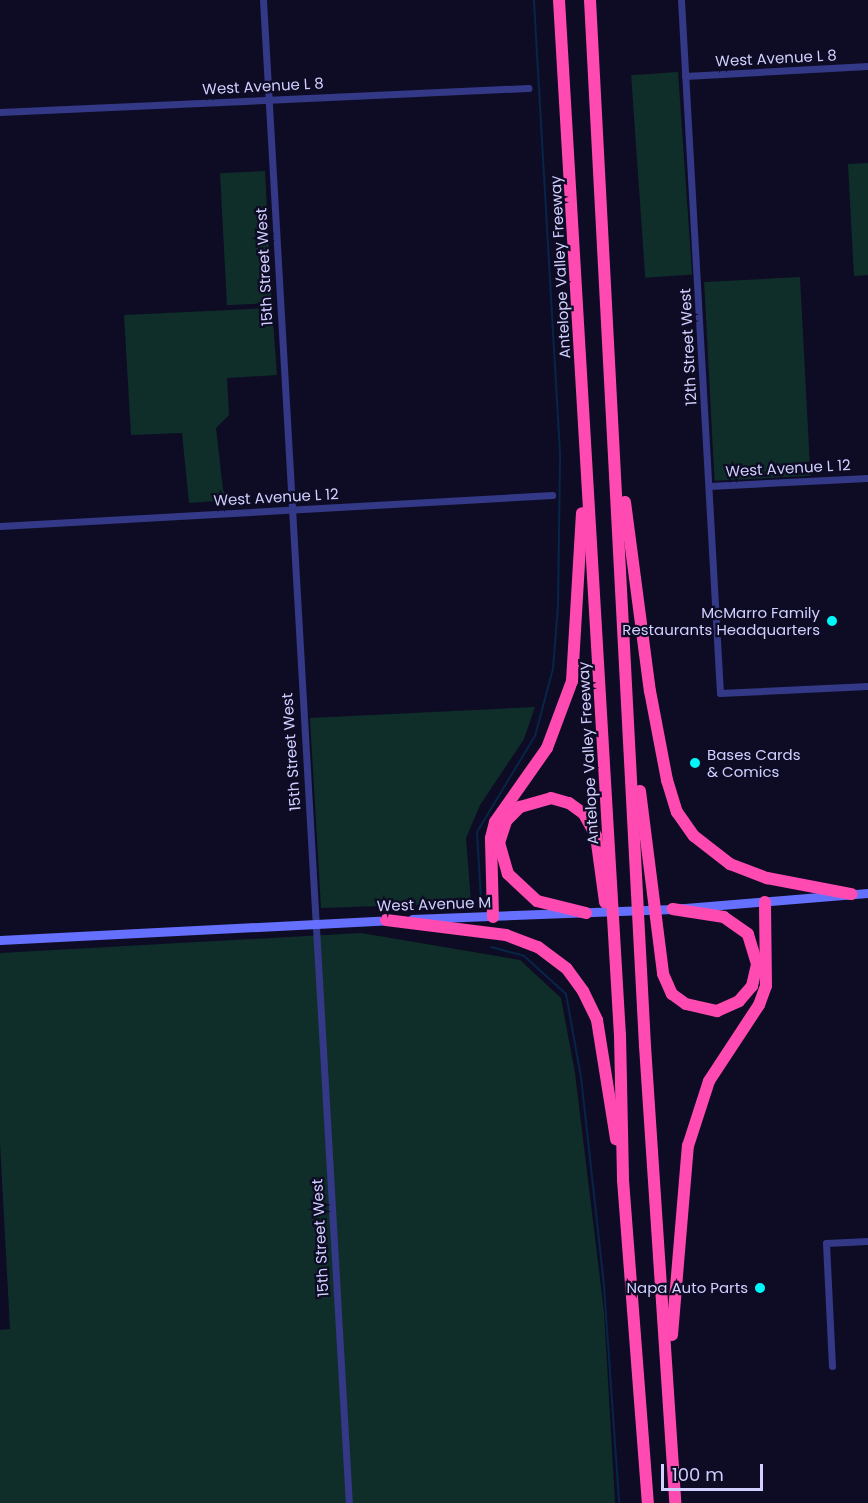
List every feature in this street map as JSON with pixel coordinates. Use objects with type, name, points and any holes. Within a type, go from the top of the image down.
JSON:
[{"type":"highway","name":"Antelope Valley Freeway","points":[[559,0],[620,1035],[623,1180],[648,1503]]},
{"type":"highway","points":[[590,0],[645,1046],[669,1381],[675,1503]]},
{"type":"highway","points":[[614,426],[650,691],[667,780],[677,812],[705,848],[730,864],[767,878],[851,894]]},
{"type":"highway","points":[[493,917],[491,838],[495,822],[547,748],[572,681],[582,516],[587,489]]},
{"type":"highway","points":[[628,693],[663,975],[672,994],[686,1004],[717,1011],[739,1001],[752,986],[757,964],[748,934],[724,917],[673,909]]},
{"type":"highway","points":[[586,913],[537,901],[508,874],[499,843],[506,821],[520,807],[538,799],[561,800],[584,814],[593,828],[620,1035]]},
{"type":"highway","points":[[669,1381],[688,1146],[709,1081],[759,1005],[766,986],[765,902]]},
{"type":"highway","points":[[386,920],[506,935],[538,947],[567,969],[583,991],[597,1020],[623,1180]]},
{"type":"main road","name":"West Avenue M","points":[[0,940],[315,923],[673,909],[868,893]]},
{"type":"street","name":"15th Street West","points":[[263,0],[290,510],[349,1503]]},
{"type":"street","name":"12th Street West","points":[[681,0],[720,693],[868,686]]},
{"type":"street","name":"West Avenue L 8","points":[[685,76],[868,66]]},
{"type":"street","name":"West Avenue L 8","points":[[0,112],[528,88]]},
{"type":"street","name":"West Avenue L 12","points":[[710,486],[868,478]]},
{"type":"street","name":"West Avenue L 12","points":[[0,526],[552,495]]},
{"type":"street","points":[[832,1366],[826,1243],[868,1241]]},
{"type":"green space","points":[[678,72],[692,275],[645,278],[631,75]]},
{"type":"green space","points":[[868,163],[868,275],[854,276],[848,164]]},
{"type":"green space","points":[[265,171],[272,303],[227,305],[220,173]]},
{"type":"green space","points":[[800,277],[810,476],[715,481],[704,282]]},
{"type":"green space","points":[[272,308],[277,375],[227,378],[229,415],[216,428],[223,490],[230,500],[189,503],[182,433],[131,435],[124,315]]},
{"type":"green space","points":[[535,707],[524,739],[480,805],[466,838],[471,903],[321,908],[310,718]]},
{"type":"green space","points":[[361,933],[520,960],[561,998],[575,1073],[604,1312],[615,1503],[0,1503],[0,1330],[10,1329],[0,1143],[0,953]]},
{"type":"waterway","points":[[481,898],[477,832],[535,736],[553,669],[558,605],[560,453],[534,0]]},
{"type":"waterway","points":[[491,947],[524,956],[566,994],[581,1077],[604,1286],[619,1503]]},
{"type":"place","name":"McMarro Family Restaurants Headquarters","points":[[832,621]]},
{"type":"place","name":"Bases Cards & Comics","points":[[695,763]]},
{"type":"place","name":"Napa Auto Parts","points":[[760,1288]]}]
